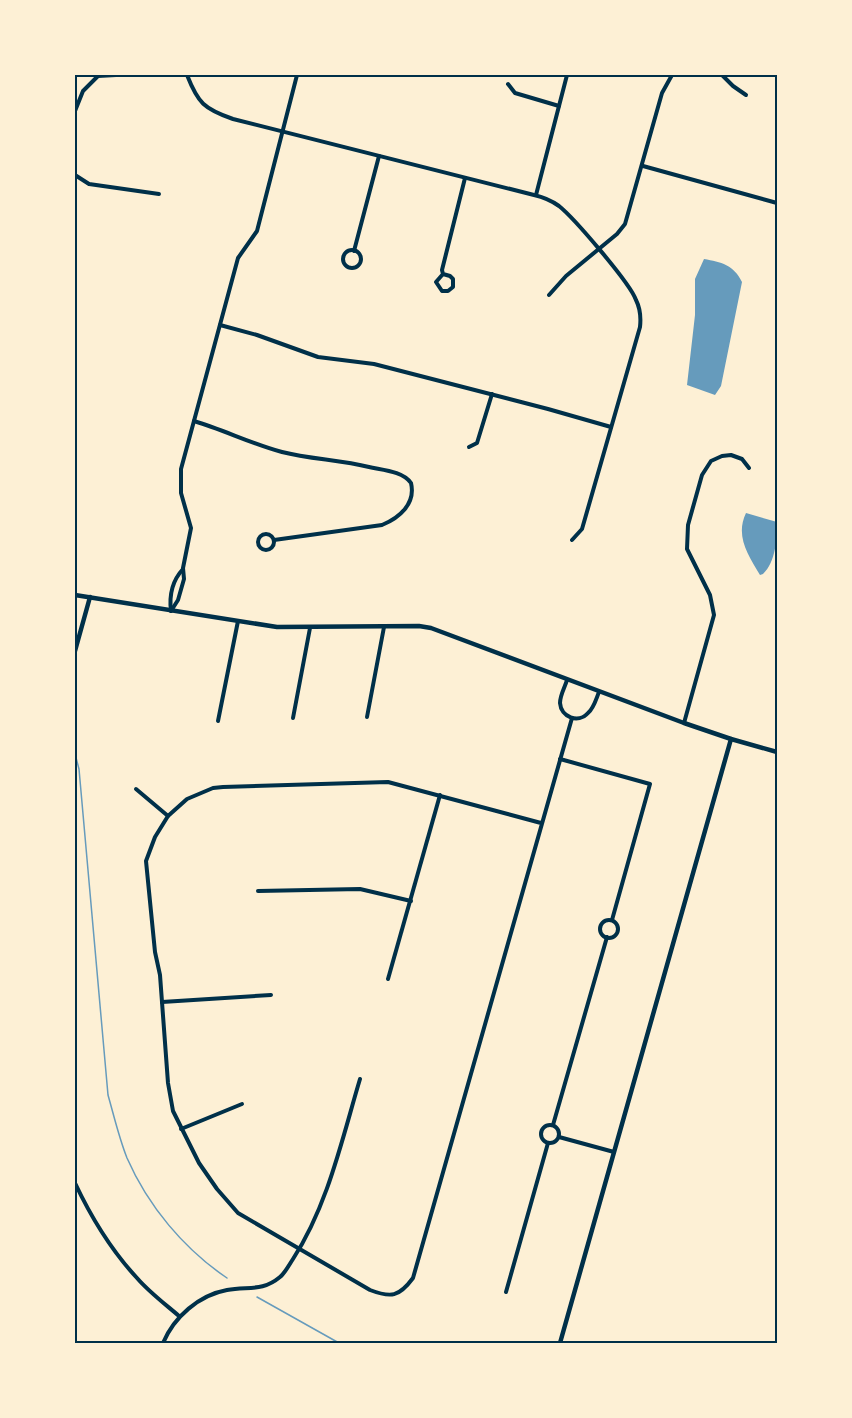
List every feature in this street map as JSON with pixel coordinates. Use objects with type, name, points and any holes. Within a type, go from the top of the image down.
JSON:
[{"type":"street","points":[[75,111],[83,91],[98,76],[116,75]]},
{"type":"street","points":[[187,75],[200,102],[212,111],[284,132],[536,195],[563,209],[598,249],[634,294],[641,319],[582,529],[573,540]]},
{"type":"street","points":[[171,611],[178,600],[184,579],[183,568],[191,528],[181,493],[181,469],[238,258],[257,231],[297,75]]},
{"type":"street","points":[[536,195],[567,75]]},
{"type":"street","points":[[549,295],[566,276],[617,234],[625,224],[662,93],[672,75]]},
{"type":"street","points":[[722,75],[746,95]]},
{"type":"street","points":[[508,84],[515,93],[559,105]]},
{"type":"street","points":[[354,251],[379,156]]},
{"type":"street","points":[[643,166],[777,203]]},
{"type":"street","points":[[75,175],[89,184],[159,194]]},
{"type":"street","points":[[443,274],[442,270],[465,178]]},
{"type":"street","points":[[348,251],[354,251],[359,254],[360,262],[356,267],[348,267],[344,262],[344,256],[348,251]]},
{"type":"street","points":[[443,274],[448,274],[453,279],[453,287],[448,291],[441,291],[437,286],[437,279],[443,274]]},
{"type":"street","points":[[220,325],[257,335],[318,357],[374,364],[492,394],[611,428]]},
{"type":"street","points":[[470,447],[477,443],[492,394]]},
{"type":"street","points":[[194,421],[297,456],[373,467],[401,474],[411,483],[412,493],[407,507],[398,517],[382,525],[274,540]]},
{"type":"street","points":[[684,723],[714,615],[710,595],[687,549],[688,525],[702,476],[711,461],[722,456],[731,456],[742,459],[749,468]]},
{"type":"street","points":[[263,534],[270,535],[274,540],[273,546],[268,549],[261,548],[258,542],[263,534]]},
{"type":"street","points":[[171,611],[169,599],[176,577],[183,568]]},
{"type":"street","points":[[75,595],[277,627],[419,626],[436,629],[684,723],[777,752]]},
{"type":"street","points":[[75,651],[90,597]]},
{"type":"street","points":[[218,721],[238,621]]},
{"type":"street","points":[[367,717],[384,627]]},
{"type":"street","points":[[293,718],[310,628]]},
{"type":"street","points":[[567,680],[560,703],[563,711],[572,718],[580,718],[587,714],[599,692]]},
{"type":"street","points":[[541,823],[401,784],[382,782],[223,786],[187,798],[168,816],[155,837],[146,861],[162,1002],[168,1083],[173,1111],[180,1129],[205,1172],[238,1213],[360,1284],[387,1296],[404,1290],[413,1278],[572,718]]},
{"type":"street","points":[[560,1343],[730,739]]},
{"type":"street","points":[[560,759],[650,784],[612,920]]},
{"type":"street","points":[[136,789],[168,816]]},
{"type":"street","points":[[388,979],[440,795]]},
{"type":"street","points":[[258,891],[360,889],[411,900]]},
{"type":"street","points":[[612,920],[618,930],[614,937],[607,937],[602,933],[601,927],[604,922],[612,920]]},
{"type":"street","points":[[553,1125],[607,937]]},
{"type":"street","points":[[162,1002],[271,995]]},
{"type":"street","points":[[163,1343],[179,1316],[204,1298],[228,1290],[269,1285],[282,1275],[299,1250],[319,1212],[360,1079]]},
{"type":"street","points":[[180,1129],[242,1104]]},
{"type":"street","points":[[546,1125],[553,1125],[558,1128],[559,1137],[554,1142],[548,1143],[542,1138],[541,1132],[546,1125]]},
{"type":"street","points":[[559,1137],[614,1152]]},
{"type":"street","points":[[506,1292],[548,1143]]},
{"type":"street","points":[[75,1184],[117,1254],[138,1279],[179,1316]]},
{"type":"water","points":[[704,259],[716,261],[731,268],[742,282],[721,386],[715,395],[687,385],[695,315],[695,279]]},
{"type":"water","points":[[746,513],[777,522],[776,542],[771,563],[760,575],[747,553],[742,537]]},
{"type":"waterway","points":[[75,754],[79,769],[108,1095],[117,1127],[127,1158],[145,1193],[182,1240],[227,1278]]},
{"type":"waterway","points":[[257,1297],[339,1343]]}]
